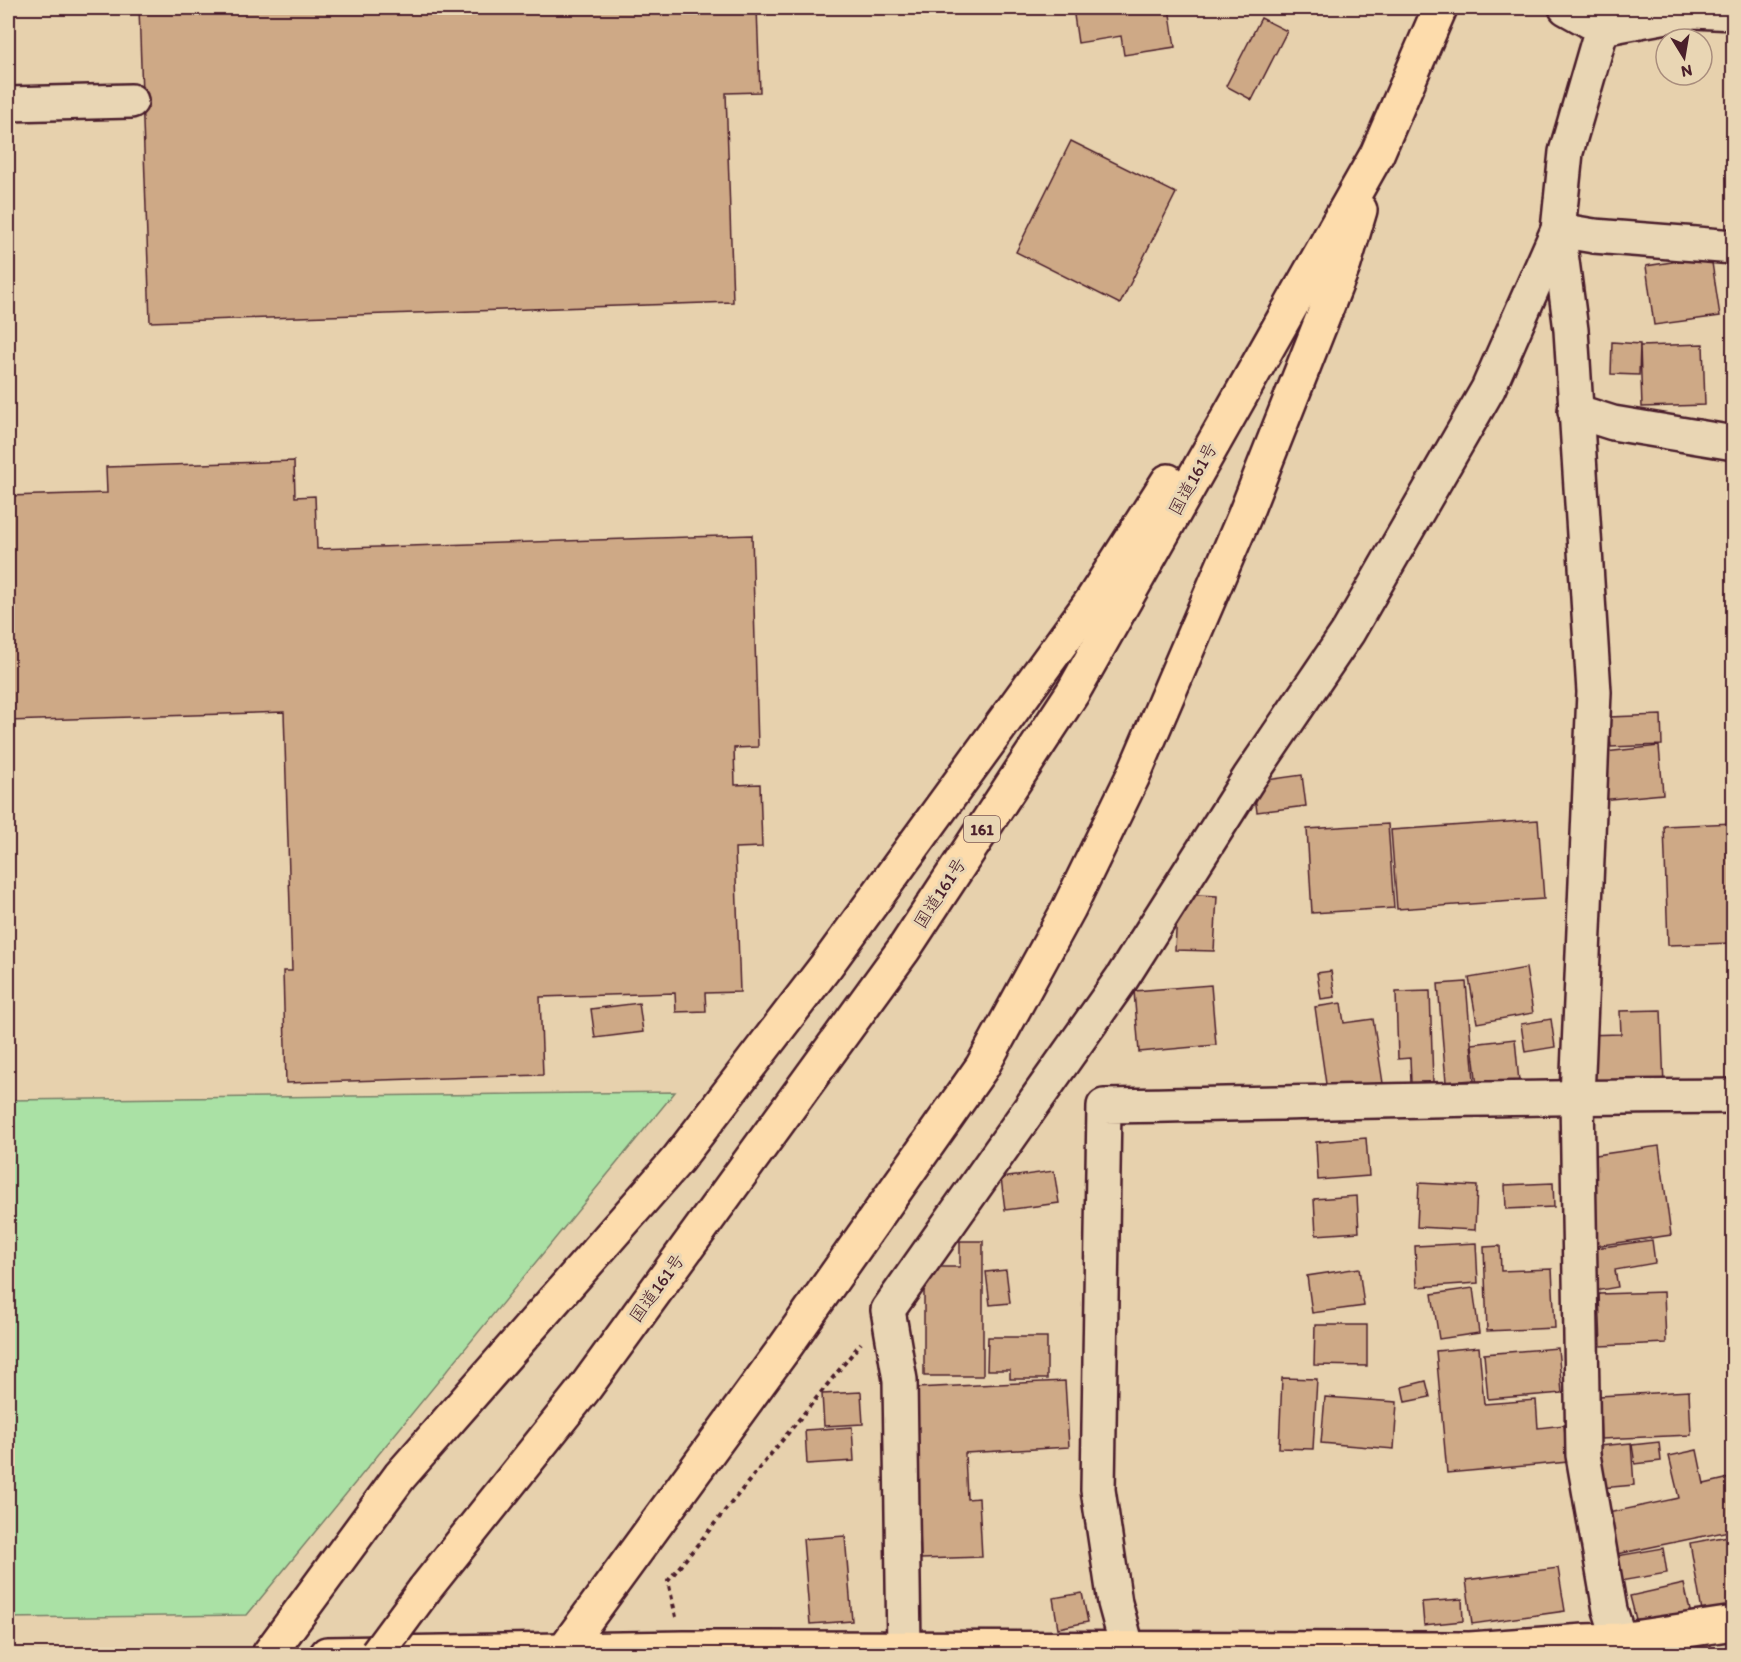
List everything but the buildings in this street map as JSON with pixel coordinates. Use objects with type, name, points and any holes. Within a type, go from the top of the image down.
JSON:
[{"type":"main road","name":"国道161号","points":[[377,1654],[425,1589],[585,1388],[904,949],[1072,692],[1377,154],[1440,8]]},
{"type":"main road","points":[[563,1652],[783,1350],[982,1067],[1070,908],[1133,776],[1244,517],[1344,264],[1377,154]]},
{"type":"main road","points":[[269,1654],[400,1476],[678,1159],[826,966],[1091,602],[1377,154]]},
{"type":"main road","points":[[327,1654],[563,1652],[684,1648],[1128,1651],[1470,1649],[1585,1641],[1622,1648],[1734,1623]]},
{"type":"street","points":[[1566,8],[1602,28],[1694,11],[1734,13]]},
{"type":"street","points":[[1602,28],[1566,152],[1558,230],[1571,330],[1594,692],[1577,1096],[1583,1455],[1610,1610],[1622,1648]]},
{"type":"street","points":[[8,104],[131,101]]},
{"type":"street","points":[[1558,230],[1594,236],[1734,247]]},
{"type":"street","points":[[904,1648],[900,1380],[888,1310],[1122,978],[1249,778],[1348,633],[1488,389],[1558,230]]},
{"type":"street","points":[[1575,411],[1613,423],[1734,443]]},
{"type":"street","points":[[1128,1651],[1115,1603],[1098,1490],[1104,1106],[1401,1102],[1577,1096],[1734,1096]]},
{"type":"path","points":[[684,1648],[668,1581],[888,1310]]},
{"type":"green space","points":[[675,1092],[247,1615],[8,1618],[8,1100]]}]
